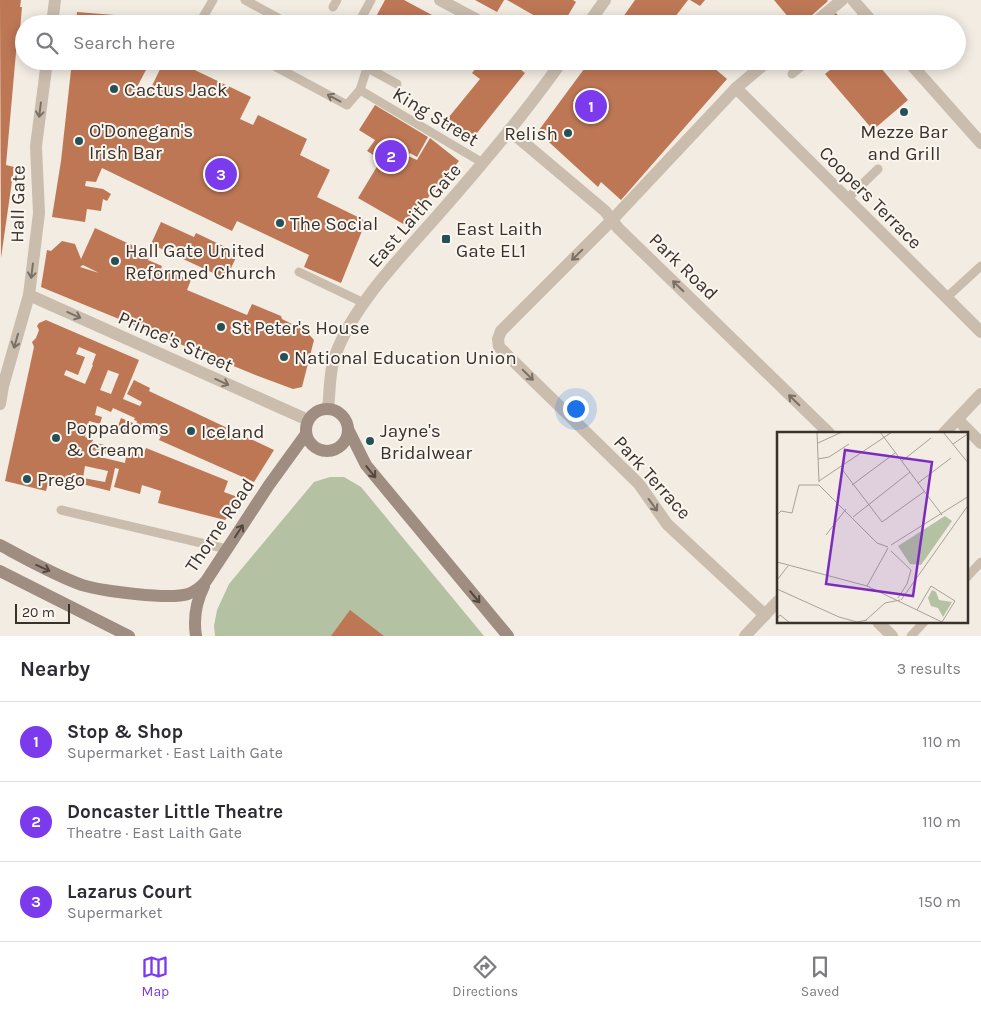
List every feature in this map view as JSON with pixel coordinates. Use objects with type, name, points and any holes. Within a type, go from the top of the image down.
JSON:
[{"type":"street","points":[[53,15],[55,0]]},
{"type":"street","points":[[440,0],[468,15]]},
{"type":"street","points":[[594,15],[605,0]]},
{"type":"street","points":[[824,15],[842,0]]},
{"type":"street","points":[[853,0],[865,13]]},
{"type":"street","name":"Hall Gate","points":[[0,404],[3,386],[29,295],[39,213],[36,146],[46,70]]},
{"type":"street","name":"East Laith Gate","points":[[328,409],[334,358],[348,326],[364,303],[483,163],[551,70]]},
{"type":"street","points":[[612,220],[736,88],[757,70]]},
{"type":"street","points":[[916,70],[981,143]]},
{"type":"street","name":"Coopers Terrace","points":[[736,88],[981,332]]},
{"type":"street","name":"Park Road","points":[[509,130],[605,211],[618,228],[827,432]]},
{"type":"street","name":"Park Terrace","points":[[612,220],[501,331],[498,339],[500,347],[638,484],[667,524],[765,615]]},
{"type":"street","name":"Prince's Street","points":[[29,295],[308,420]]},
{"type":"street","points":[[946,432],[981,394]]},
{"type":"street","points":[[348,429],[343,443],[332,451],[325,451],[312,446],[306,434],[308,420],[317,411],[328,409],[342,416],[366,465],[508,636]]},
{"type":"street","points":[[958,420],[981,443]]},
{"type":"street","name":"Thorne Road","points":[[0,545],[83,585],[154,595],[186,595],[197,590],[206,581],[269,485],[306,434]]},
{"type":"street","points":[[0,571],[129,636]]},
{"type":"street","points":[[196,636],[194,625],[196,601],[206,581]]},
{"type":"street","points":[[745,636],[777,602]]},
{"type":"street","points":[[880,624],[892,636]]},
{"type":"lane","points":[[204,15],[213,0]]},
{"type":"lane","points":[[245,0],[272,15]]},
{"type":"lane","points":[[363,15],[371,0]]},
{"type":"lane","points":[[282,70],[348,105],[360,90],[366,70]]},
{"type":"lane","points":[[371,70],[397,84]]},
{"type":"lane","points":[[792,74],[797,70]]},
{"type":"lane","name":"King Street","points":[[360,90],[483,163]]},
{"type":"lane","points":[[847,199],[878,169]]},
{"type":"lane","points":[[946,298],[981,266]]},
{"type":"lane","points":[[299,272],[364,303]]},
{"type":"lane","points":[[61,510],[227,549]]},
{"type":"lane","points":[[968,576],[981,562]]},
{"type":"lane","points":[[911,636],[922,624]]},
{"type":"green space","points":[[330,477],[344,477],[361,487],[484,636],[215,636],[214,626],[217,610],[229,584],[314,482]]},
{"type":"building","points":[[0,0],[21,0],[21,15],[15,15],[15,64],[6,165],[14,167],[1,258]]},
{"type":"building","points":[[385,0],[404,0],[432,15],[377,15]]},
{"type":"building","points":[[475,0],[504,0],[497,12]]},
{"type":"building","points":[[507,0],[573,0],[576,2],[568,15],[533,15]]},
{"type":"building","points":[[635,0],[688,0],[677,15],[624,15]]},
{"type":"building","points":[[690,0],[705,0],[700,6]]},
{"type":"building","points":[[774,0],[828,1],[812,15],[786,15]]},
{"type":"building","points":[[77,12],[114,15],[77,15]]},
{"type":"building","points":[[71,70],[146,70],[137,87],[148,94],[160,70],[195,70],[251,97],[240,119],[253,125],[258,115],[307,139],[300,155],[330,170],[317,197],[366,221],[341,283],[304,267],[309,255],[237,221],[232,231],[102,168],[96,182],[86,181],[85,186],[103,189],[111,194],[107,201],[103,199],[101,211],[87,209],[85,222],[52,217],[61,161]]},
{"type":"building","points":[[474,70],[521,70],[525,73],[469,143],[444,123],[480,79],[472,73]]},
{"type":"building","points":[[583,70],[716,70],[727,79],[621,200],[601,182],[598,187],[539,133],[539,130]]},
{"type":"building","points":[[830,70],[883,70],[908,100],[873,130],[825,74]]},
{"type":"building","points":[[375,105],[428,137],[417,157],[410,153],[408,156],[417,160],[430,138],[459,161],[405,225],[358,198],[381,160],[367,151],[375,140],[359,130]]},
{"type":"building","points":[[161,222],[194,237],[196,233],[238,253],[226,279],[151,244]]},
{"type":"building","points":[[95,228],[151,254],[148,260],[162,266],[161,269],[191,280],[187,290],[247,315],[252,304],[281,316],[282,319],[306,331],[314,340],[302,387],[293,389],[253,374],[41,287],[47,250],[51,251],[62,241],[75,244],[81,259]],"holes":[[[83,265],[99,273],[80,267]]]},
{"type":"building","points":[[46,320],[139,360],[123,399],[140,406],[142,402],[127,394],[134,380],[150,388],[149,391],[274,450],[254,482],[159,440],[161,436],[136,425],[137,421],[134,420],[135,418],[113,408],[111,412],[97,406],[95,415],[102,417],[100,424],[89,421],[85,437],[93,440],[92,442],[108,446],[107,454],[89,449],[88,454],[125,463],[127,451],[143,455],[146,448],[228,481],[224,492],[243,499],[225,520],[158,503],[161,491],[142,485],[140,494],[114,487],[119,469],[115,468],[110,491],[50,476],[46,491],[5,481],[34,347],[32,342],[39,330],[37,326]],"holes":[[[79,347],[96,354],[85,384],[64,375],[66,370],[78,375],[85,357],[76,354]],[[108,370],[119,374],[111,394],[100,390]],[[85,466],[108,471],[105,482],[83,478]]]},
{"type":"building","points":[[121,418],[133,423],[131,433],[117,429]]},
{"type":"building","points":[[350,610],[384,636],[331,636]]},
{"type":"place","name":"Cactus Jack","points":[[114,89]]},
{"type":"place","name":"Stop & Shop","points":[[591,106]]},
{"type":"place","name":"Mezze Bar and Grill","points":[[904,112]]},
{"type":"place","name":"Relish","points":[[568,133]]},
{"type":"place","name":"O'Donegan's Irish Bar","points":[[79,141]]},
{"type":"place","name":"Doncaster Little Theatre","points":[[391,156]]},
{"type":"place","name":"Lazarus Court","points":[[221,174]]},
{"type":"place","name":"The Social","points":[[280,223]]},
{"type":"place","name":"East Laith Gate EL1","points":[[446,239]]},
{"type":"place","name":"Hall Gate United Reformed Church","points":[[115,261]]},
{"type":"place","name":"St Peter's House","points":[[221,327]]},
{"type":"place","name":"National Education Union","points":[[284,357]]},
{"type":"place","name":"Iceland","points":[[191,431]]},
{"type":"place","name":"Poppadoms & Cream","points":[[56,438]]},
{"type":"place","name":"Jayne's Bridalwear","points":[[370,441]]},
{"type":"place","name":"Prego","points":[[27,479]]}]
